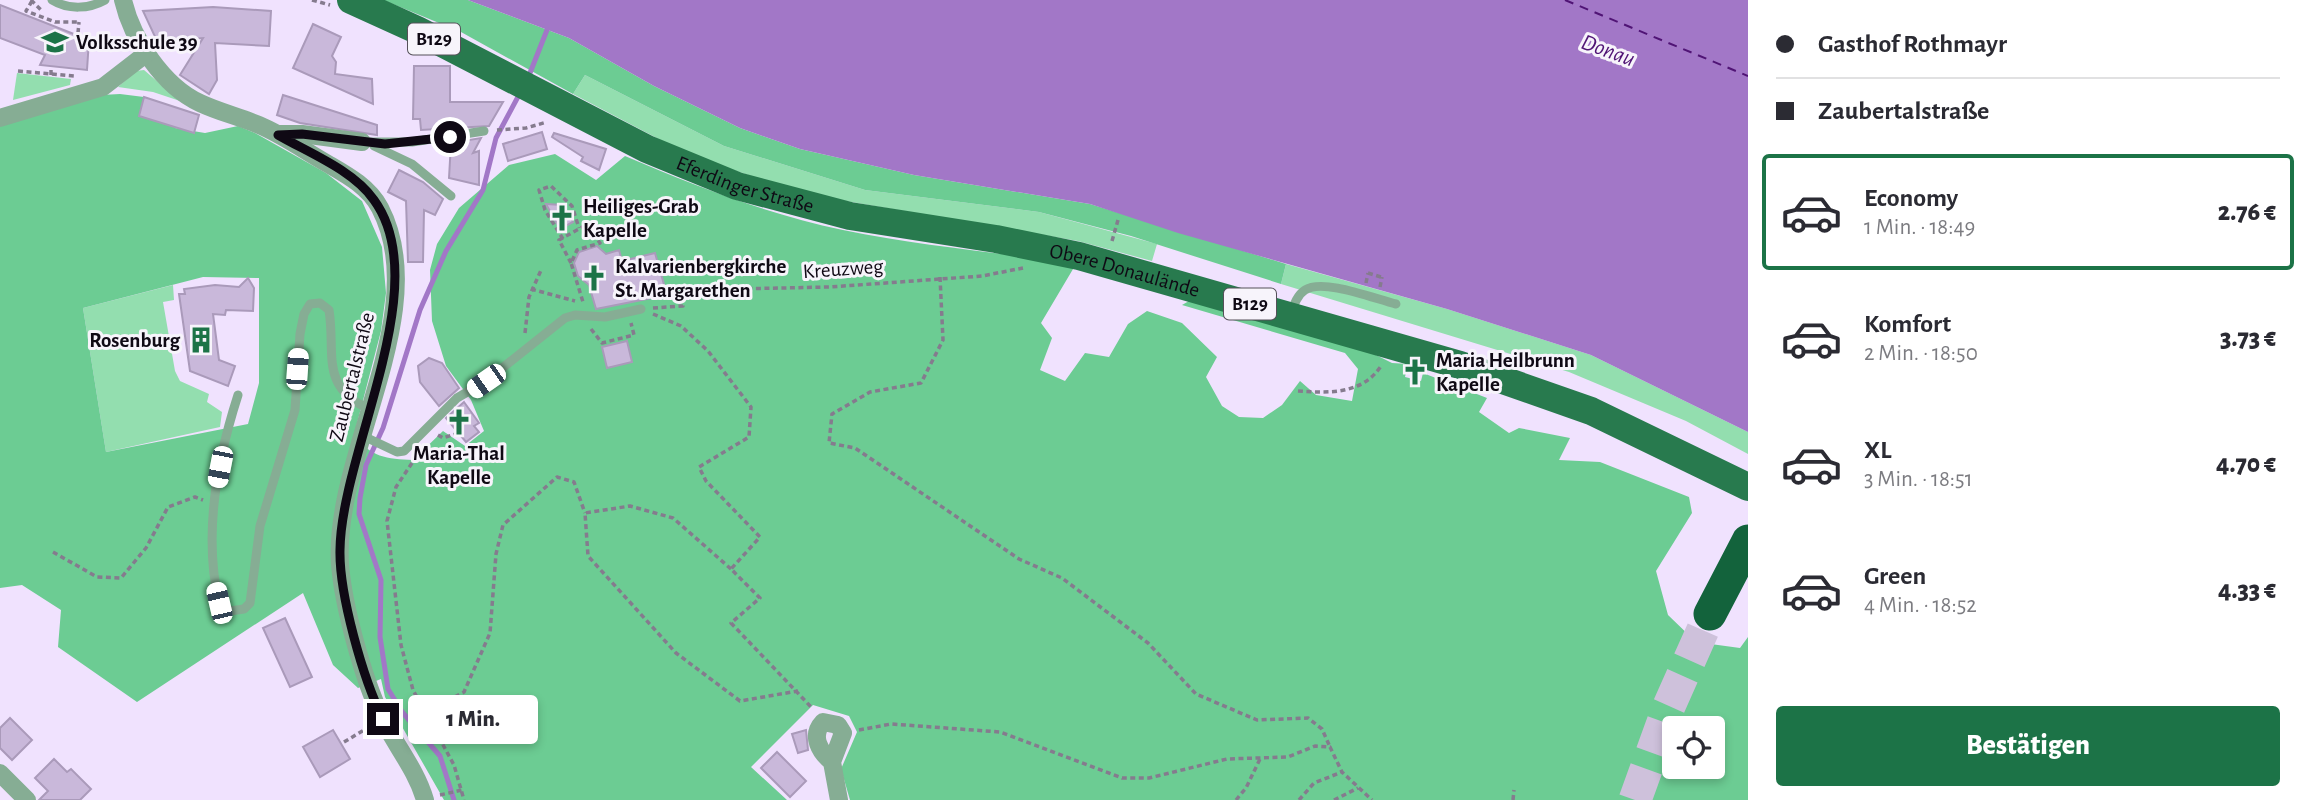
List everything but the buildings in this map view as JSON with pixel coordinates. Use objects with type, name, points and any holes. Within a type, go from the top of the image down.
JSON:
[{"type":"highway","points":[[1710,614],[1748,541]]},
{"type":"main road","name":"Eferdinger Straße","points":[[351,0],[655,153],[762,194],[850,216],[972,236]]},
{"type":"main road","name":"Obere Donaulände","points":[[972,236],[1058,251],[1291,315],[1532,389],[1591,411],[1748,487]]},
{"type":"street","name":"Zaubertalstraße","points":[[123,0],[130,21],[147,52],[163,74],[195,101],[278,135],[358,183],[376,201],[384,219],[393,265],[393,311],[386,354],[369,409],[366,438],[343,516],[340,564],[349,614],[383,719],[431,798]]},
{"type":"street","points":[[0,118],[103,88],[147,52]]},
{"type":"street","points":[[278,135],[302,134],[362,142]]},
{"type":"street","points":[[832,762],[843,733],[838,724],[823,722],[816,740],[832,762],[839,800]]},
{"type":"street","points":[[0,773],[27,800]]},
{"type":"lane","points":[[52,0],[74,7],[92,6],[105,0]]},
{"type":"lane","points":[[362,142],[412,142],[484,131]]},
{"type":"lane","points":[[362,142],[412,164],[451,195]]},
{"type":"lane","points":[[1291,315],[1296,300],[1305,289],[1314,288],[1339,288],[1396,304]]},
{"type":"lane","points":[[238,395],[229,424],[214,506],[215,584],[224,608],[236,611],[250,603],[260,526],[291,433],[300,334],[304,314],[310,304],[320,303],[329,310],[330,356],[335,379],[355,403],[369,409]]},
{"type":"lane","points":[[366,438],[391,449],[404,451],[451,402],[486,381],[570,316],[605,317],[641,309]]},
{"type":"path","points":[[32,1],[26,11],[55,22],[77,22],[78,33]]},
{"type":"path","points":[[30,72],[32,65]]},
{"type":"path","points":[[51,66],[51,75]]},
{"type":"path","points":[[18,71],[94,78],[103,88]]},
{"type":"path","points":[[509,130],[540,125],[550,119]]},
{"type":"path","points":[[563,239],[545,210],[539,190],[551,186],[572,205],[579,228]]},
{"type":"path","points":[[1112,243],[1118,220]]},
{"type":"path","points":[[571,264],[577,250],[600,243],[586,225],[559,240],[571,264],[587,316]]},
{"type":"path","points":[[1100,240],[1121,245]]},
{"type":"path","name":"Kreuzweg","points":[[641,309],[683,306],[683,290],[791,289],[1009,272],[1049,262],[1058,251]]},
{"type":"path","points":[[531,345],[525,334],[525,322],[531,289],[542,268]]},
{"type":"path","points":[[1366,272],[1384,278]]},
{"type":"path","points":[[940,278],[943,340],[920,383],[870,391],[832,414],[829,443],[855,448],[1019,559],[1062,578],[1148,643],[1196,694],[1257,720],[1308,718],[1322,729],[1342,772],[1372,800]]},
{"type":"path","points":[[531,289],[584,303]]},
{"type":"path","points":[[641,309],[681,326],[708,351],[751,407],[750,437],[699,467],[706,481],[760,537],[730,569]]},
{"type":"path","points":[[602,343],[634,335]]},
{"type":"path","points":[[1298,391],[1339,392],[1356,387],[1378,371],[1389,344]]},
{"type":"path","points":[[428,443],[442,426]]},
{"type":"path","points":[[436,434],[443,438],[462,432]]},
{"type":"path","points":[[414,460],[396,487],[387,522],[404,663],[424,714],[450,758],[464,800]]},
{"type":"path","points":[[424,714],[464,692],[490,633],[496,554],[503,525],[557,477],[574,482],[585,513],[588,556],[676,653],[740,701],[799,691]]},
{"type":"path","points":[[52,552],[97,577],[121,578],[146,548],[168,507],[195,496],[214,506]]},
{"type":"path","points":[[585,513],[630,506],[673,518],[760,598],[731,623],[763,660],[799,691],[823,722]]},
{"type":"path","points":[[344,742],[383,719]]},
{"type":"path","points":[[843,733],[891,724],[1000,732],[1122,778],[1149,778],[1227,759],[1288,757],[1315,746],[1330,747]]},
{"type":"path","points":[[1237,800],[1246,788],[1259,759]]},
{"type":"path","points":[[1299,800],[1314,783],[1342,772]]},
{"type":"path","points":[[1334,800],[1358,788]]},
{"type":"path","points":[[431,798],[462,790]]},
{"type":"path","points":[[1513,800],[1514,790]]},
{"type":"green space","points":[[383,0],[468,0],[569,38],[654,86],[740,128],[800,149],[914,175],[1090,204],[1286,264],[1281,284],[1131,236],[1039,212],[865,190],[724,146],[585,75],[573,94],[461,32]]},
{"type":"green space","points":[[144,70],[180,101],[153,92],[118,87],[136,71]]},
{"type":"green space","points":[[17,73],[71,79],[70,85],[13,100]]},
{"type":"green space","points":[[585,75],[724,146],[865,190],[1039,212],[1157,244],[1152,261],[1078,241],[805,194],[691,156],[573,94]]},
{"type":"green space","points":[[101,95],[144,97],[175,128],[205,133],[238,126],[255,133],[326,173],[362,201],[382,247],[386,293],[381,331],[354,435],[366,448],[395,459],[413,460],[443,431],[465,446],[484,431],[471,400],[446,366],[432,321],[430,270],[437,244],[459,208],[509,165],[555,154],[596,180],[625,156],[732,198],[786,216],[843,230],[1076,264],[1041,323],[1052,338],[1040,370],[1065,381],[1085,353],[1109,357],[1128,324],[1147,311],[1182,323],[1217,357],[1206,377],[1222,406],[1239,417],[1263,418],[1282,405],[1300,381],[1316,395],[1352,401],[1358,369],[1345,353],[1182,305],[1196,297],[1342,338],[1392,363],[1408,364],[1405,377],[1421,381],[1423,373],[1487,398],[1479,412],[1509,433],[1519,428],[1570,438],[1559,460],[1600,462],[1689,497],[1692,513],[1656,571],[1668,615],[1696,642],[1740,648],[1748,637],[1748,800],[850,800],[841,769],[857,732],[849,716],[813,705],[751,767],[787,800],[444,800],[385,697],[381,679],[358,688],[333,665],[303,593],[137,702],[58,647],[61,610],[22,585],[0,588],[0,125]],"holes":[[[203,277],[259,278],[259,383],[248,424],[106,452],[83,308]]]},
{"type":"green space","points":[[1286,264],[1447,309],[1591,355],[1748,432],[1748,454],[1686,421],[1569,372],[1281,284]]},
{"type":"green space","points":[[173,285],[174,300],[163,302],[175,371],[180,381],[209,394],[207,402],[222,412],[220,427],[106,452],[83,308]]},
{"type":"water","name":"Donau","points":[[468,0],[1748,0],[1748,432],[1591,355],[1447,309],[1178,233],[1090,204],[914,175],[800,149],[740,128],[654,86],[569,38]]},
{"type":"waterway","points":[[528,78],[547,30]]},
{"type":"waterway","points":[[454,800],[440,756],[403,713],[388,689],[380,637],[381,580],[359,514],[360,498],[366,465],[383,428],[420,310],[446,251],[483,190],[496,138],[520,93]]},
{"type":"ferry route","points":[[1565,0],[1748,76]]},
{"type":"tunnel","points":[[1635,800],[1669,706],[1710,614]]},
{"type":"place","name":"Volksschule 39","points":[[55,42]]},
{"type":"place","name":"Heiliges-Grab Kapelle","points":[[562,218]]},
{"type":"place","name":"Kalvarienbergkirche St. Margarethen","points":[[594,278]]},
{"type":"place","name":"Rosenburg","points":[[201,340]]},
{"type":"place","name":"Maria Heilbrunn Kapelle","points":[[1415,372]]},
{"type":"place","name":"Maria-Thal Kapelle","points":[[459,422]]},
{"type":"route","points":[[383,719],[374,699],[349,614],[341,577],[340,551],[343,516],[355,458],[386,354],[391,328],[394,284],[390,240],[382,213],[367,191],[348,176],[278,135],[302,134],[385,144],[450,137]]}]
